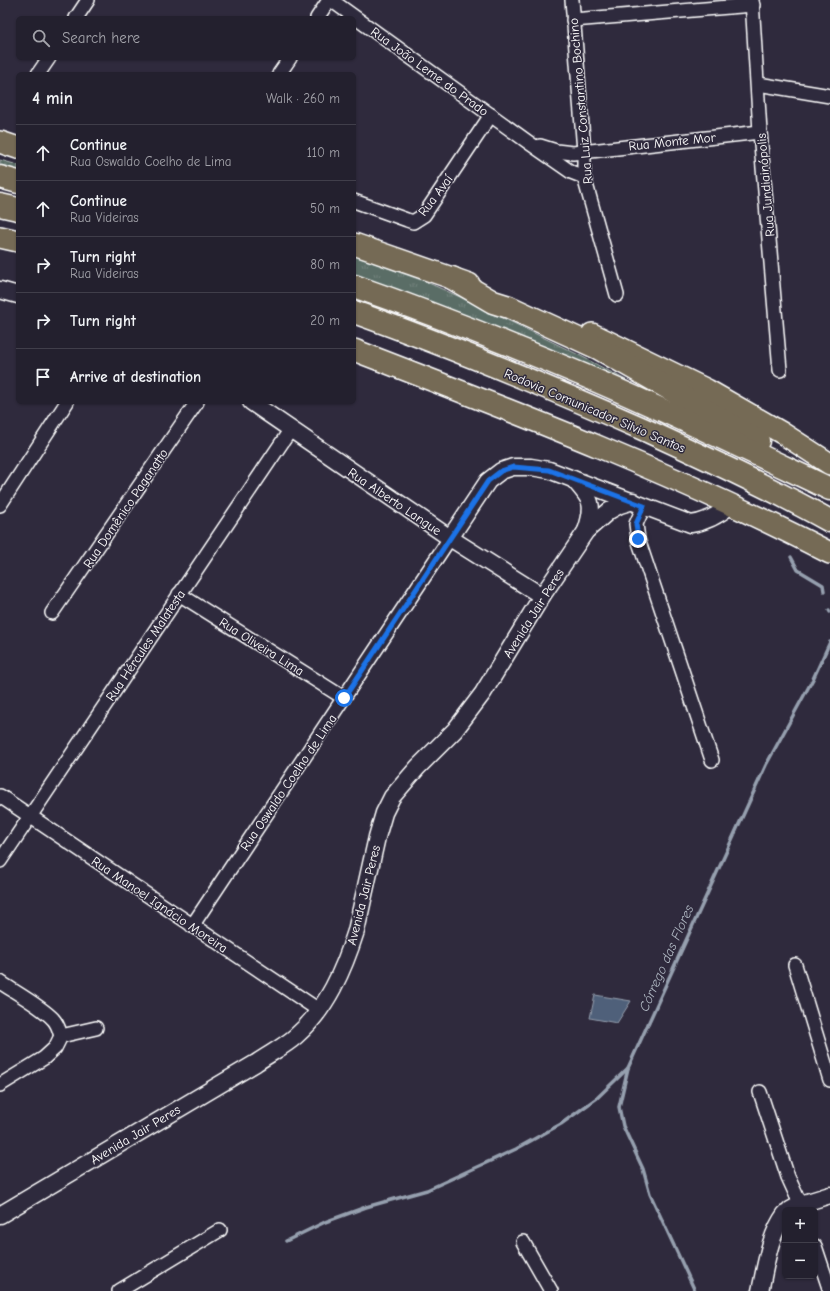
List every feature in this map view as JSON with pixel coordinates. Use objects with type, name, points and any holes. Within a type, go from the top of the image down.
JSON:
[{"type":"highway","points":[[0,142],[16,147]]},
{"type":"highway","points":[[0,177],[16,181]]},
{"type":"highway","points":[[0,205],[16,209]]},
{"type":"highway","points":[[0,237],[16,241]]},
{"type":"highway","points":[[356,245],[452,278],[594,335],[700,387],[782,433],[830,464]]},
{"type":"highway","points":[[452,278],[492,302],[509,307],[598,348],[778,452],[830,486]]},
{"type":"highway","name":"Rodovia Comunicador Silvio Santos","points":[[356,287],[435,315],[584,375],[830,489]]},
{"type":"highway","name":"Rodovia Comunicador Silvio Santos","points":[[356,313],[414,334],[573,398],[698,454],[830,521]]},
{"type":"highway","points":[[356,351],[514,412],[678,481],[830,553]]},
{"type":"highway","points":[[731,505],[747,503],[830,544]]},
{"type":"street","points":[[77,16],[88,0]]},
{"type":"street","points":[[318,16],[330,0]]},
{"type":"street","name":"Rua João Leme do Prado","points":[[330,0],[352,16]]},
{"type":"street","name":"Rua Luiz Constantino Bochino","points":[[572,0],[584,151],[584,177],[617,295]]},
{"type":"street","points":[[574,20],[752,3]]},
{"type":"street","name":"Rua Jundiainópolis","points":[[752,3],[760,132],[780,370]]},
{"type":"street","name":"Rua João Leme do Prado","points":[[356,19],[571,172],[584,177]]},
{"type":"street","points":[[39,72],[48,60]]},
{"type":"street","points":[[280,72],[289,60]]},
{"type":"street","points":[[758,84],[830,96]]},
{"type":"street","name":"Rua Avaí","points":[[356,202],[413,222],[420,218],[424,215],[491,115]]},
{"type":"street","name":"Rua Monte Mor","points":[[584,151],[760,132]]},
{"type":"street","name":"Rua João Leme do Prado","points":[[528,142],[573,153],[584,151]]},
{"type":"street","points":[[0,290],[16,294]]},
{"type":"street","points":[[0,505],[66,404]]},
{"type":"street","name":"Rua Domênico Paganatto","points":[[52,613],[196,404]]},
{"type":"street","name":"Rua Alberto Langue","points":[[253,404],[450,538],[542,596]]},
{"type":"street","name":"Rua Hércules Malatesta","points":[[0,861],[291,429]]},
{"type":"street","points":[[450,538],[488,481],[501,471],[513,467],[531,467],[549,470],[571,477],[692,524],[701,523],[714,517],[731,505]]},
{"type":"street","name":"Avenida Jair Peres","points":[[0,1214],[256,1063],[296,1036],[320,1011],[333,988],[351,946],[356,931],[377,837],[384,812],[392,796],[418,767],[456,730],[479,699],[542,596],[586,531],[592,514],[591,505],[584,492],[571,477]]},
{"type":"street","points":[[638,504],[636,524],[638,539],[712,760]]},
{"type":"street","name":"Avenida Jair Peres","points":[[586,531],[609,511],[620,505],[638,504]]},
{"type":"street","name":"Rua Oswaldo Coelho de Lima","points":[[192,926],[450,538]]},
{"type":"street","name":"Rua Oliveira Lima","points":[[179,594],[344,698]]},
{"type":"street","name":"Rua Manoel Ignácio Moreira","points":[[0,796],[320,1011]]},
{"type":"street","points":[[795,964],[830,1080]]},
{"type":"street","points":[[0,982],[53,1019],[59,1028],[61,1036],[55,1048],[44,1058],[0,1085]]},
{"type":"street","points":[[61,1036],[96,1028]]},
{"type":"street","points":[[760,1092],[798,1207]]},
{"type":"street","points":[[800,1207],[830,1195]]},
{"type":"street","points":[[760,1291],[769,1248],[781,1219]]},
{"type":"street","points":[[119,1291],[220,1230]]},
{"type":"street","points":[[523,1242],[551,1291]]},
{"type":"street","points":[[818,1255],[830,1291]]},
{"type":"green space","points":[[0,160],[16,164],[16,175],[0,171]]},
{"type":"green space","points":[[356,257],[424,281],[460,297],[579,355],[637,386],[625,386],[356,278]]},
{"type":"water","points":[[595,995],[631,1001],[617,1023],[590,1018]]},
{"type":"waterway","name":"Córrego das Flores","points":[[791,557],[798,570],[823,585],[824,591]]},
{"type":"waterway","name":"Córrego das Flores","points":[[695,1291],[650,1194],[643,1169],[623,1126],[619,1107],[628,1068],[766,765],[813,679],[830,642]]},
{"type":"waterway","points":[[286,1241],[325,1222],[366,1207],[427,1190],[516,1149],[561,1124],[597,1098],[628,1068]]},
{"type":"route","points":[[344,698],[488,481],[501,471],[513,467],[531,467],[549,470],[571,477],[644,506],[636,524],[638,539]]}]
